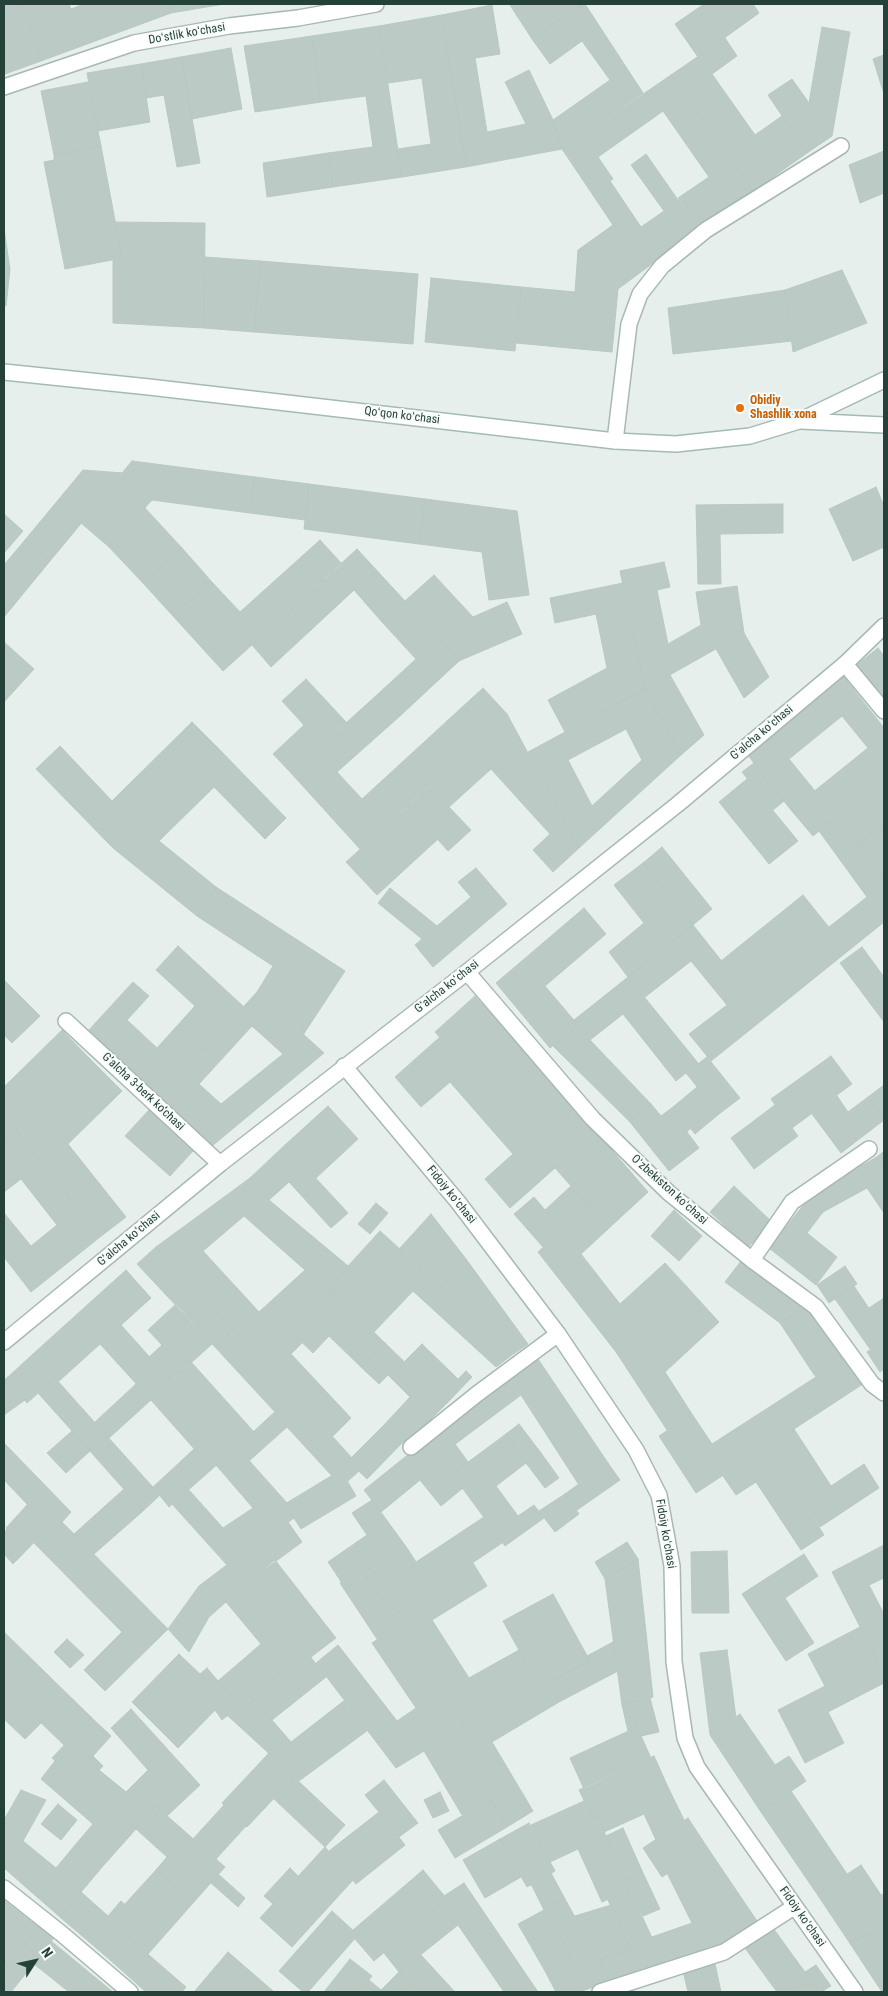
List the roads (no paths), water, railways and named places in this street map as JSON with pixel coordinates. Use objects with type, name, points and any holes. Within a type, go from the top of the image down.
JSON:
[{"type":"street","name":"Doʻstlik koʻchasi","points":[[4,87],[134,43],[229,26],[298,18],[376,4]]},
{"type":"street","points":[[615,441],[629,324],[640,294],[662,266],[706,230],[841,146]]},
{"type":"street","name":"Qoʻqon koʻchasi","points":[[4,372],[615,441],[676,444],[750,436],[799,421],[884,380]]},
{"type":"street","name":"Qoʻqon koʻchasi","points":[[799,421],[884,425]]},
{"type":"street","name":"Gʻalcha koʻchasi","points":[[4,1342],[220,1164],[467,972],[678,804],[845,664],[884,626]]},
{"type":"street","points":[[845,664],[884,712]]},
{"type":"street","name":"Oʻzbekiston koʻchasi","points":[[467,972],[593,1119],[669,1193],[752,1260],[816,1307],[872,1384],[884,1393]]},
{"type":"street","name":"Gʼalcha 3-berk koʼchasi","points":[[66,1021],[220,1164]]},
{"type":"street","name":"Fidoiy koʻchasi","points":[[344,1066],[458,1202],[558,1334],[636,1450],[660,1495],[672,1566],[674,1662],[685,1738],[697,1767],[855,1992]]},
{"type":"street","points":[[752,1260],[792,1202],[869,1148]]},
{"type":"street","points":[[411,1447],[558,1334]]},
{"type":"street","points":[[4,1888],[130,1992]]},
{"type":"street","points":[[600,1992],[724,1952],[794,1907]]},
{"type":"place","name":"Obidiy Shashlik xona","points":[[740,408]]}]
